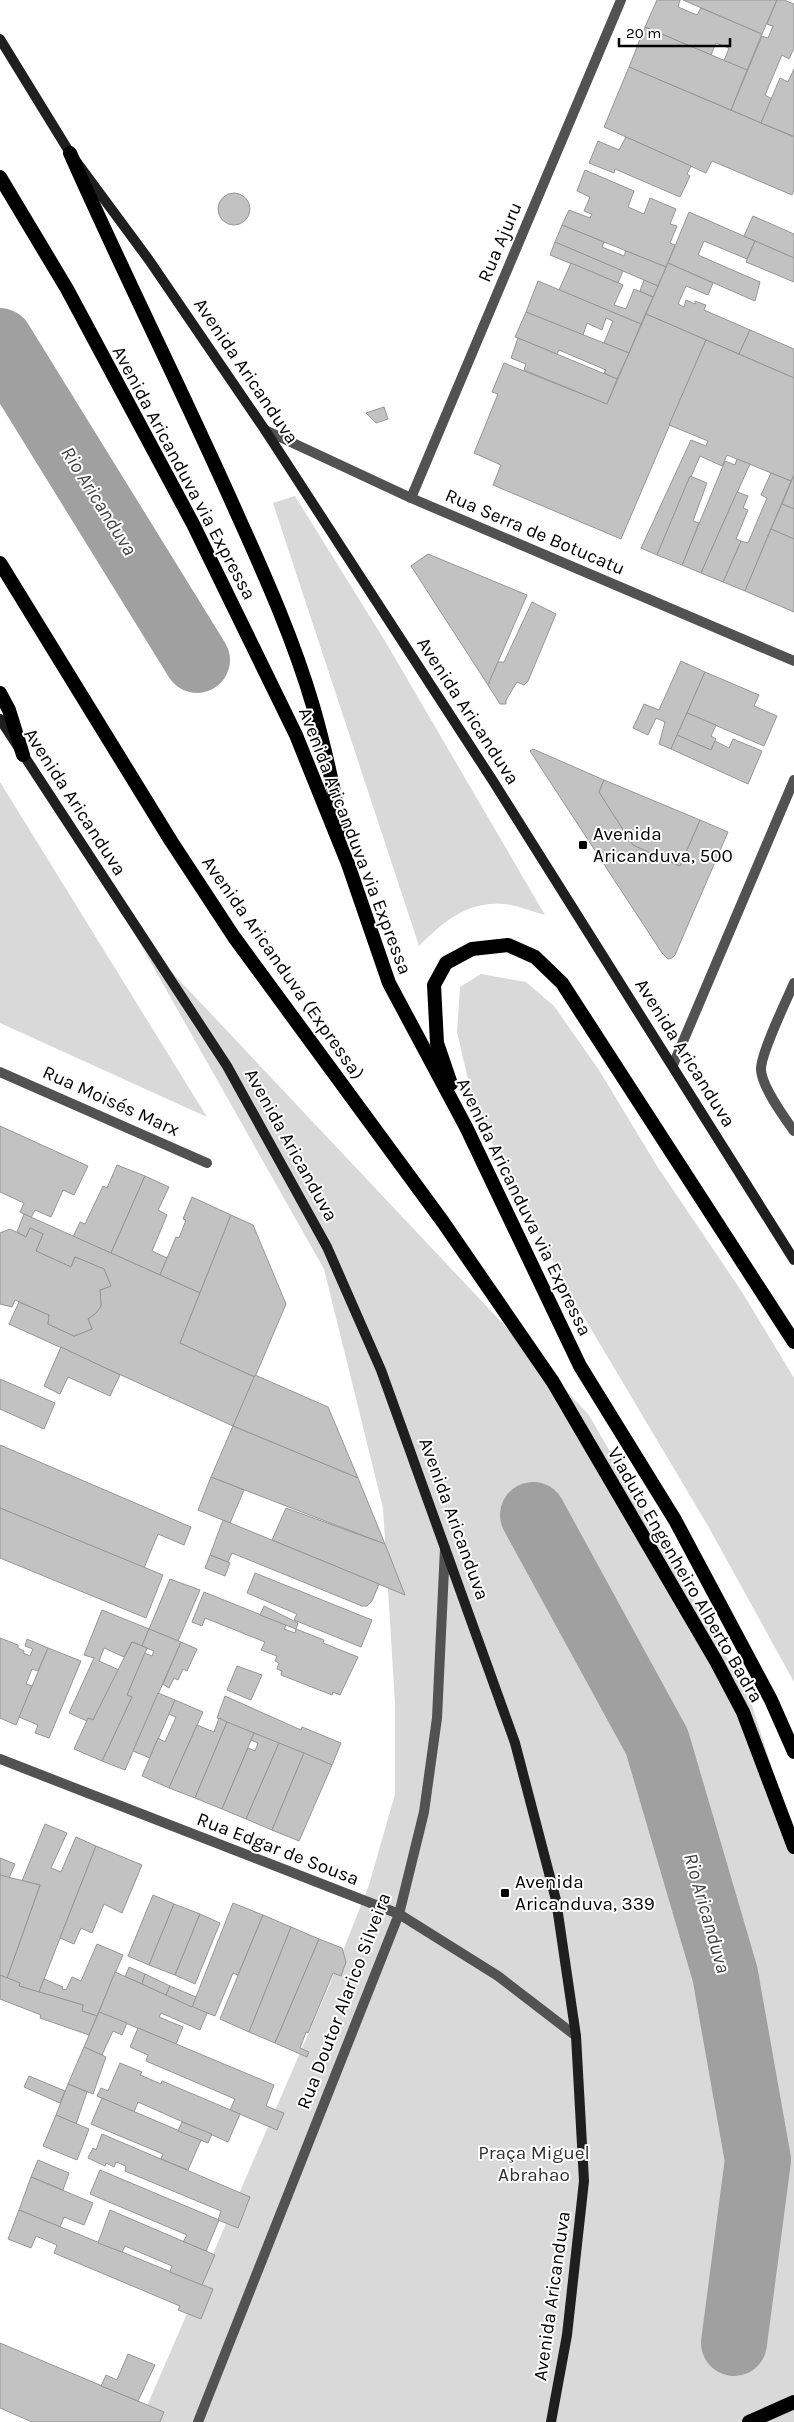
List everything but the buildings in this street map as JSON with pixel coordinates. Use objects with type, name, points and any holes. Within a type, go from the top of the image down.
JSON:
[{"type":"highway","points":[[70,152],[100,222],[203,437],[275,599],[313,705],[330,770],[348,864]]},
{"type":"highway","name":"Avenida Aricanduva via Expressa","points":[[0,178],[67,289],[193,524],[296,735],[348,864],[389,983],[466,1127],[580,1366]]},
{"type":"highway","name":"Avenida Aricanduva (Expressa)","points":[[0,563],[171,842],[234,937],[443,1222],[553,1382]]},
{"type":"highway","points":[[0,692],[9,710],[24,755]]},
{"type":"highway","points":[[466,1127],[437,1043],[434,985],[446,963],[472,949],[508,944],[534,957],[562,983],[794,1342]]},
{"type":"highway","name":"Viaduto Engenheiro Alberto Badra","points":[[580,1366],[675,1520],[771,1700],[794,1752]]},
{"type":"highway","name":"Viaduto Engenheiro Alberto Badra","points":[[553,1382],[716,1661],[743,1712],[794,1847]]},
{"type":"highway","points":[[749,2422],[794,2402]]},
{"type":"main road","name":"Avenida Aricanduva","points":[[0,39],[70,152],[149,260],[265,430],[673,1065],[794,1260]]},
{"type":"main road","name":"Avenida Aricanduva","points":[[0,719],[227,1066],[328,1247],[382,1370],[515,1743],[554,1892],[576,2036],[584,2181],[568,2335],[551,2422]]},
{"type":"street","name":"Rua Ajuru","points":[[411,498],[621,0]]},
{"type":"street","name":"Rua Serra de Botucatu","points":[[265,430],[411,498],[794,661]]},
{"type":"street","points":[[673,1065],[794,780]]},
{"type":"street","points":[[794,983],[772,1036],[761,1070],[774,1102],[794,1131]]},
{"type":"street","name":"Rua Moisés Marx","points":[[0,1072],[207,1163]]},
{"type":"street","name":"Rua Doutor Alarico Silveira","points":[[198,2422],[399,1914],[424,1812],[437,1718],[445,1544]]},
{"type":"street","name":"Rua Edgar de Sousa","points":[[0,1759],[399,1914],[498,1976],[576,2036]]},
{"type":"green space","points":[[295,496],[385,641],[545,915],[503,904],[478,906],[447,921],[419,946],[273,503]]},
{"type":"green space","points":[[0,782],[207,1117],[0,1023]]},
{"type":"green space","name":"Praça Miguel Abrahao","points":[[133,931],[589,1415],[749,1696],[794,1837],[794,2422],[140,2422],[329,1986],[369,1885],[395,1794],[395,1704],[383,1508],[324,1269]]},
{"type":"green space","points":[[481,974],[526,982],[554,1006],[599,1070],[657,1166],[742,1292],[794,1378],[794,1682],[708,1526],[575,1302],[524,1208],[474,1105],[457,1032],[460,987]]},
{"type":"waterway","name":"Rio Aricanduva","points":[[0,341],[197,660]]},
{"type":"waterway","name":"Rio Aricanduva","points":[[533,1515],[657,1742],[725,1974],[758,2160],[734,2343]]},
{"type":"place","name":"Avenida Aricanduva, 500","points":[[583,845]]},
{"type":"place","name":"Avenida Aricanduva, 339","points":[[505,1893]]}]
